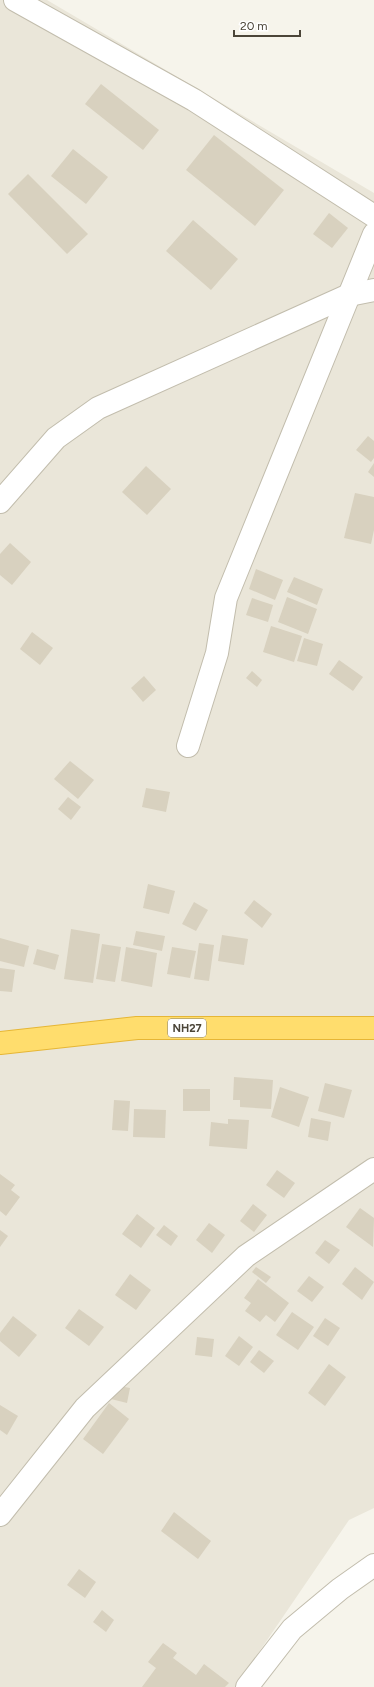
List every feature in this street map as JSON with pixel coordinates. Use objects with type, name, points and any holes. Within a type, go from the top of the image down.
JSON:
[{"type":"highway","name":"NH27","points":[[0,1043],[137,1028],[374,1028]]},
{"type":"street","points":[[15,0],[194,100],[374,216]]},
{"type":"street","points":[[188,746],[217,653],[226,598],[374,234]]},
{"type":"street","points":[[0,502],[56,438],[98,408],[349,295],[374,290]]},
{"type":"street","points":[[0,1515],[85,1408],[246,1256],[374,1169]]},
{"type":"street","points":[[247,1687],[292,1629],[340,1589],[374,1565]]},
{"type":"shaded area","points":[[0,0],[47,0],[374,193],[374,1508],[349,1520],[235,1687],[0,1687]]},
{"type":"building","points":[[101,84],[159,130],[143,150],[85,104]]},
{"type":"building","points":[[214,135],[284,190],[255,226],[186,170]]},
{"type":"building","points":[[73,149],[108,177],[86,204],[51,176]]},
{"type":"building","points":[[28,174],[88,234],[67,254],[8,194]]},
{"type":"building","points":[[329,213],[348,228],[332,248],[313,234]]},
{"type":"building","points":[[193,220],[238,259],[211,290],[166,251]]},
{"type":"building","points":[[368,436],[374,441],[374,458],[371,462],[356,450]]},
{"type":"building","points":[[374,463],[374,477],[368,472]]},
{"type":"building","points":[[146,466],[171,489],[147,515],[122,492]]},
{"type":"building","points":[[355,493],[374,497],[374,530],[371,544],[344,538]]},
{"type":"building","points":[[10,543],[31,562],[12,585],[0,575],[0,554]]},
{"type":"building","points":[[256,569],[283,580],[275,600],[249,589]]},
{"type":"building","points":[[294,577],[323,589],[317,605],[287,592]]},
{"type":"building","points":[[287,597],[317,609],[308,634],[278,622]]},
{"type":"building","points":[[252,598],[273,605],[268,622],[246,615]]},
{"type":"building","points":[[271,626],[302,636],[294,662],[263,652]]},
{"type":"building","points":[[32,632],[53,648],[40,665],[20,649]]},
{"type":"building","points":[[304,638],[323,644],[317,666],[297,661]]},
{"type":"building","points":[[339,660],[363,677],[353,691],[329,674]]},
{"type":"building","points":[[252,671],[262,680],[257,687],[246,678]]},
{"type":"building","points":[[144,676],[156,690],[143,702],[131,688]]},
{"type":"building","points":[[70,761],[94,780],[78,799],[54,779]]},
{"type":"building","points":[[146,788],[170,792],[166,812],[142,807]]},
{"type":"building","points":[[68,797],[81,807],[71,820],[58,809]]},
{"type":"building","points":[[148,884],[175,891],[169,914],[143,908]]},
{"type":"building","points":[[254,900],[272,914],[262,928],[244,913]]},
{"type":"building","points":[[194,902],[208,910],[196,931],[182,924]]},
{"type":"building","points":[[71,929],[100,934],[93,983],[64,979]]},
{"type":"building","points":[[136,931],[165,936],[162,951],[133,945]]},
{"type":"building","points":[[222,935],[248,939],[244,965],[218,961]]},
{"type":"building","points":[[0,938],[29,946],[24,967],[0,961]]},
{"type":"building","points":[[199,943],[214,945],[209,981],[194,979]]},
{"type":"building","points":[[102,944],[121,947],[115,982],[96,979]]},
{"type":"building","points":[[126,947],[157,953],[152,987],[121,981]]},
{"type":"building","points":[[172,947],[196,951],[190,978],[167,974]]},
{"type":"building","points":[[37,949],[59,955],[55,970],[33,964]]},
{"type":"building","points":[[0,968],[15,970],[12,992],[0,991]]},
{"type":"building","points":[[234,1077],[273,1080],[271,1109],[240,1107],[240,1100],[233,1100]]},
{"type":"building","points":[[325,1083],[352,1090],[344,1118],[318,1111]]},
{"type":"building","points":[[280,1087],[309,1097],[299,1127],[271,1117]]},
{"type":"building","points":[[183,1089],[210,1089],[210,1111],[183,1111]]},
{"type":"building","points":[[114,1100],[130,1101],[128,1131],[112,1130]]},
{"type":"building","points":[[134,1109],[166,1110],[165,1138],[133,1137]]},
{"type":"building","points":[[311,1118],[331,1122],[328,1141],[308,1137]]},
{"type":"building","points":[[228,1119],[249,1120],[247,1149],[209,1146],[211,1122],[228,1124]]},
{"type":"building","points":[[277,1170],[295,1183],[284,1198],[266,1185]]},
{"type":"building","points":[[0,1174],[15,1185],[11,1190],[20,1197],[6,1216],[0,1211]]},
{"type":"building","points":[[253,1204],[267,1215],[254,1232],[240,1221]]},
{"type":"building","points":[[360,1208],[374,1218],[373,1247],[346,1227]]},
{"type":"building","points":[[137,1214],[155,1228],[141,1248],[122,1234]]},
{"type":"building","points":[[209,1223],[225,1235],[212,1253],[196,1240]]},
{"type":"building","points":[[164,1225],[178,1236],[171,1246],[156,1235]]},
{"type":"building","points":[[0,1230],[8,1236],[0,1247]]},
{"type":"building","points":[[325,1240],[340,1250],[329,1264],[315,1253]]},
{"type":"building","points":[[256,1267],[271,1277],[266,1283],[252,1272]]},
{"type":"building","points":[[355,1267],[374,1282],[362,1300],[342,1284]]},
{"type":"building","points":[[130,1274],[151,1290],[136,1310],[115,1295]]},
{"type":"building","points":[[309,1276],[324,1287],[312,1302],[297,1291]]},
{"type":"building","points":[[258,1279],[289,1303],[275,1322],[266,1315],[260,1322],[245,1311],[251,1303],[244,1298]]},
{"type":"building","points":[[79,1309],[104,1327],[89,1346],[65,1328]]},
{"type":"building","points":[[292,1312],[314,1327],[298,1350],[276,1335]]},
{"type":"building","points":[[13,1316],[37,1335],[19,1357],[0,1341],[0,1333]]},
{"type":"building","points":[[325,1318],[340,1328],[328,1346],[313,1336]]},
{"type":"building","points":[[239,1336],[253,1347],[239,1366],[225,1356]]},
{"type":"building","points":[[197,1337],[214,1339],[212,1357],[195,1355]]},
{"type":"building","points":[[259,1350],[274,1361],[264,1373],[250,1362]]},
{"type":"building","points":[[329,1364],[346,1377],[325,1406],[308,1393]]},
{"type":"building","points":[[114,1385],[130,1388],[127,1403],[111,1399]]},
{"type":"building","points":[[109,1403],[129,1419],[103,1454],[83,1439]]},
{"type":"building","points":[[0,1405],[18,1416],[7,1435],[0,1430]]},
{"type":"building","points":[[174,1512],[211,1541],[198,1559],[161,1531]]},
{"type":"building","points":[[79,1569],[96,1582],[85,1598],[67,1585]]},
{"type":"building","points":[[102,1610],[114,1620],[106,1632],[93,1622]]},
{"type":"building","points":[[163,1643],[177,1653],[173,1658],[196,1675],[204,1664],[229,1683],[225,1687],[142,1687],[156,1668],[148,1662]]}]
